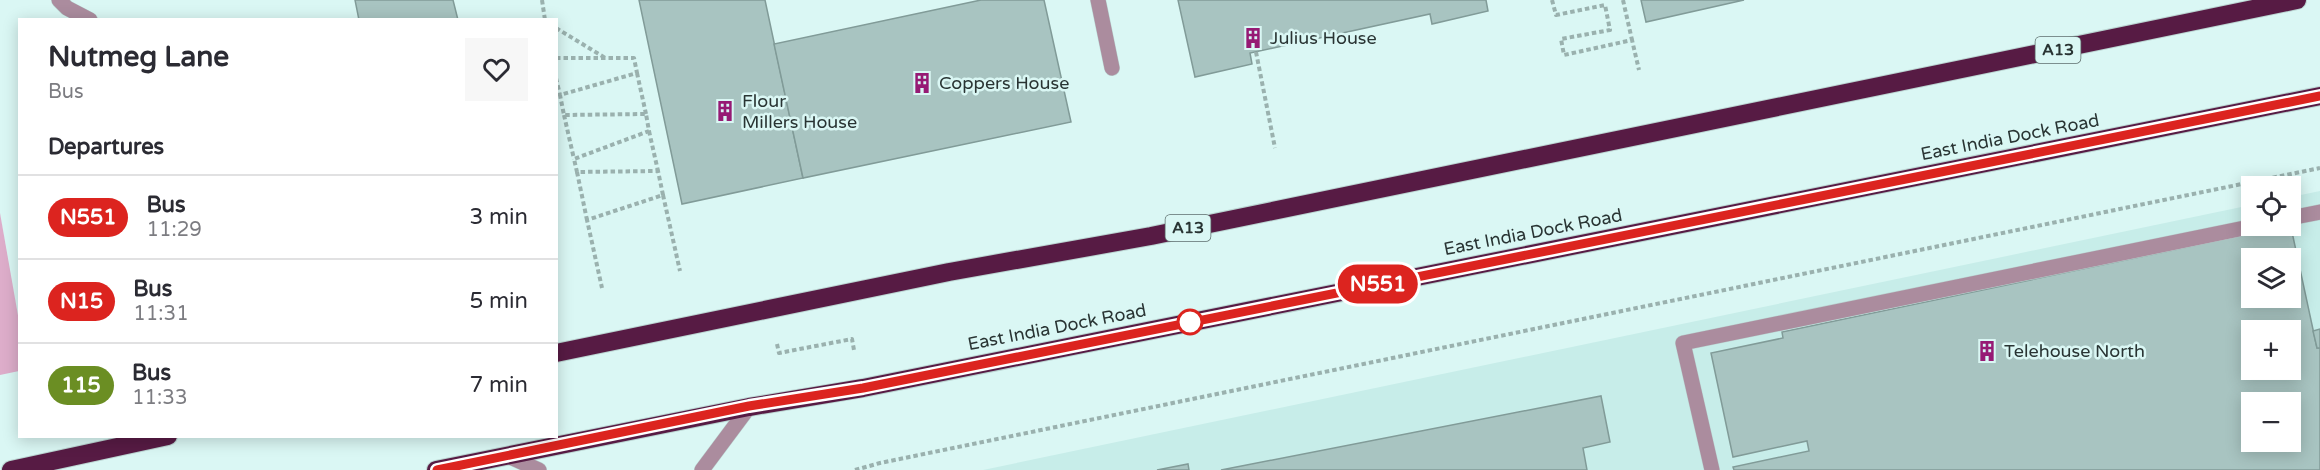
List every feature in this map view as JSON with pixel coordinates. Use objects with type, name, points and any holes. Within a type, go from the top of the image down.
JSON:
[{"type":"highway","name":"A13","points":[[558,353],[949,272],[1174,231],[2297,0]]},
{"type":"highway","name":"East India Dock Road","points":[[436,470],[749,406],[863,388],[2320,96]]},
{"type":"highway","points":[[10,470],[159,438]]},
{"type":"street","points":[[59,0],[67,8],[86,18]]},
{"type":"street","points":[[1098,0],[1112,68]]},
{"type":"street","points":[[2301,216],[2320,212]]},
{"type":"street","points":[[1712,470],[1683,343],[2241,229]]},
{"type":"street","points":[[702,470],[749,406]]},
{"type":"street","points":[[508,456],[539,470]]},
{"type":"path","points":[[542,0],[546,18]]},
{"type":"path","points":[[1552,0],[1556,15],[1605,5],[1607,13],[1610,30],[1561,39],[1564,55],[1632,40]]},
{"type":"path","points":[[1623,0],[1639,70]]},
{"type":"path","points":[[558,28],[608,59]]},
{"type":"path","points":[[1256,52],[1275,148]]},
{"type":"path","points":[[558,58],[634,58],[680,272]]},
{"type":"path","points":[[560,95],[637,73]]},
{"type":"path","points":[[558,86],[602,288]]},
{"type":"path","points":[[564,115],[646,114]]},
{"type":"path","points":[[574,159],[649,131]]},
{"type":"path","points":[[855,470],[880,463],[2320,168]]},
{"type":"path","points":[[577,172],[658,171]]},
{"type":"path","points":[[587,220],[663,195]]},
{"type":"path","points":[[777,344],[779,353],[852,339],[854,350]]},
{"type":"shaded area","points":[[2320,191],[2320,470],[983,470],[2241,207],[2241,236],[2301,236],[2301,195]]},
{"type":"shaded area","points":[[0,213],[18,315],[18,371],[0,375]]},
{"type":"building","points":[[355,0],[453,0],[458,18],[359,18]]},
{"type":"building","name":"Flour Millers House","points":[[639,0],[765,0],[803,178],[682,204]]},
{"type":"building","name":"Coppers House","points":[[981,0],[1044,0],[1071,122],[803,178],[774,44]]},
{"type":"building","name":"Julius House","points":[[1178,0],[1486,0],[1488,11],[1432,24],[1430,14],[1250,53],[1252,64],[1195,77]]},
{"type":"building","points":[[1641,0],[1744,0],[1646,22]]},
{"type":"building","name":"Telehouse North","points":[[2241,236],[2293,236],[2295,248],[2241,248],[2241,308],[2301,308],[2301,274],[2317,348],[2320,348],[2320,470],[1734,470],[1733,467],[1809,451],[1807,441],[1733,457],[1711,353],[1783,338],[1782,332]]},
{"type":"building","points":[[2320,329],[2320,348],[2317,348],[2313,331]]},
{"type":"building","points":[[1601,396],[1610,442],[1583,448],[1587,470],[1221,470]]},
{"type":"building","points":[[1188,464],[1189,470],[1157,470]]},
{"type":"bus line","name":"N551","points":[[437,470],[749,406],[863,388],[2320,96]]},
{"type":"place","name":"Julius House","points":[[1253,38]]},
{"type":"place","name":"Coppers House","points":[[922,83]]},
{"type":"place","name":"Flour Millers House","points":[[725,111]]},
{"type":"place","name":"Telehouse North","points":[[1987,351]]}]
